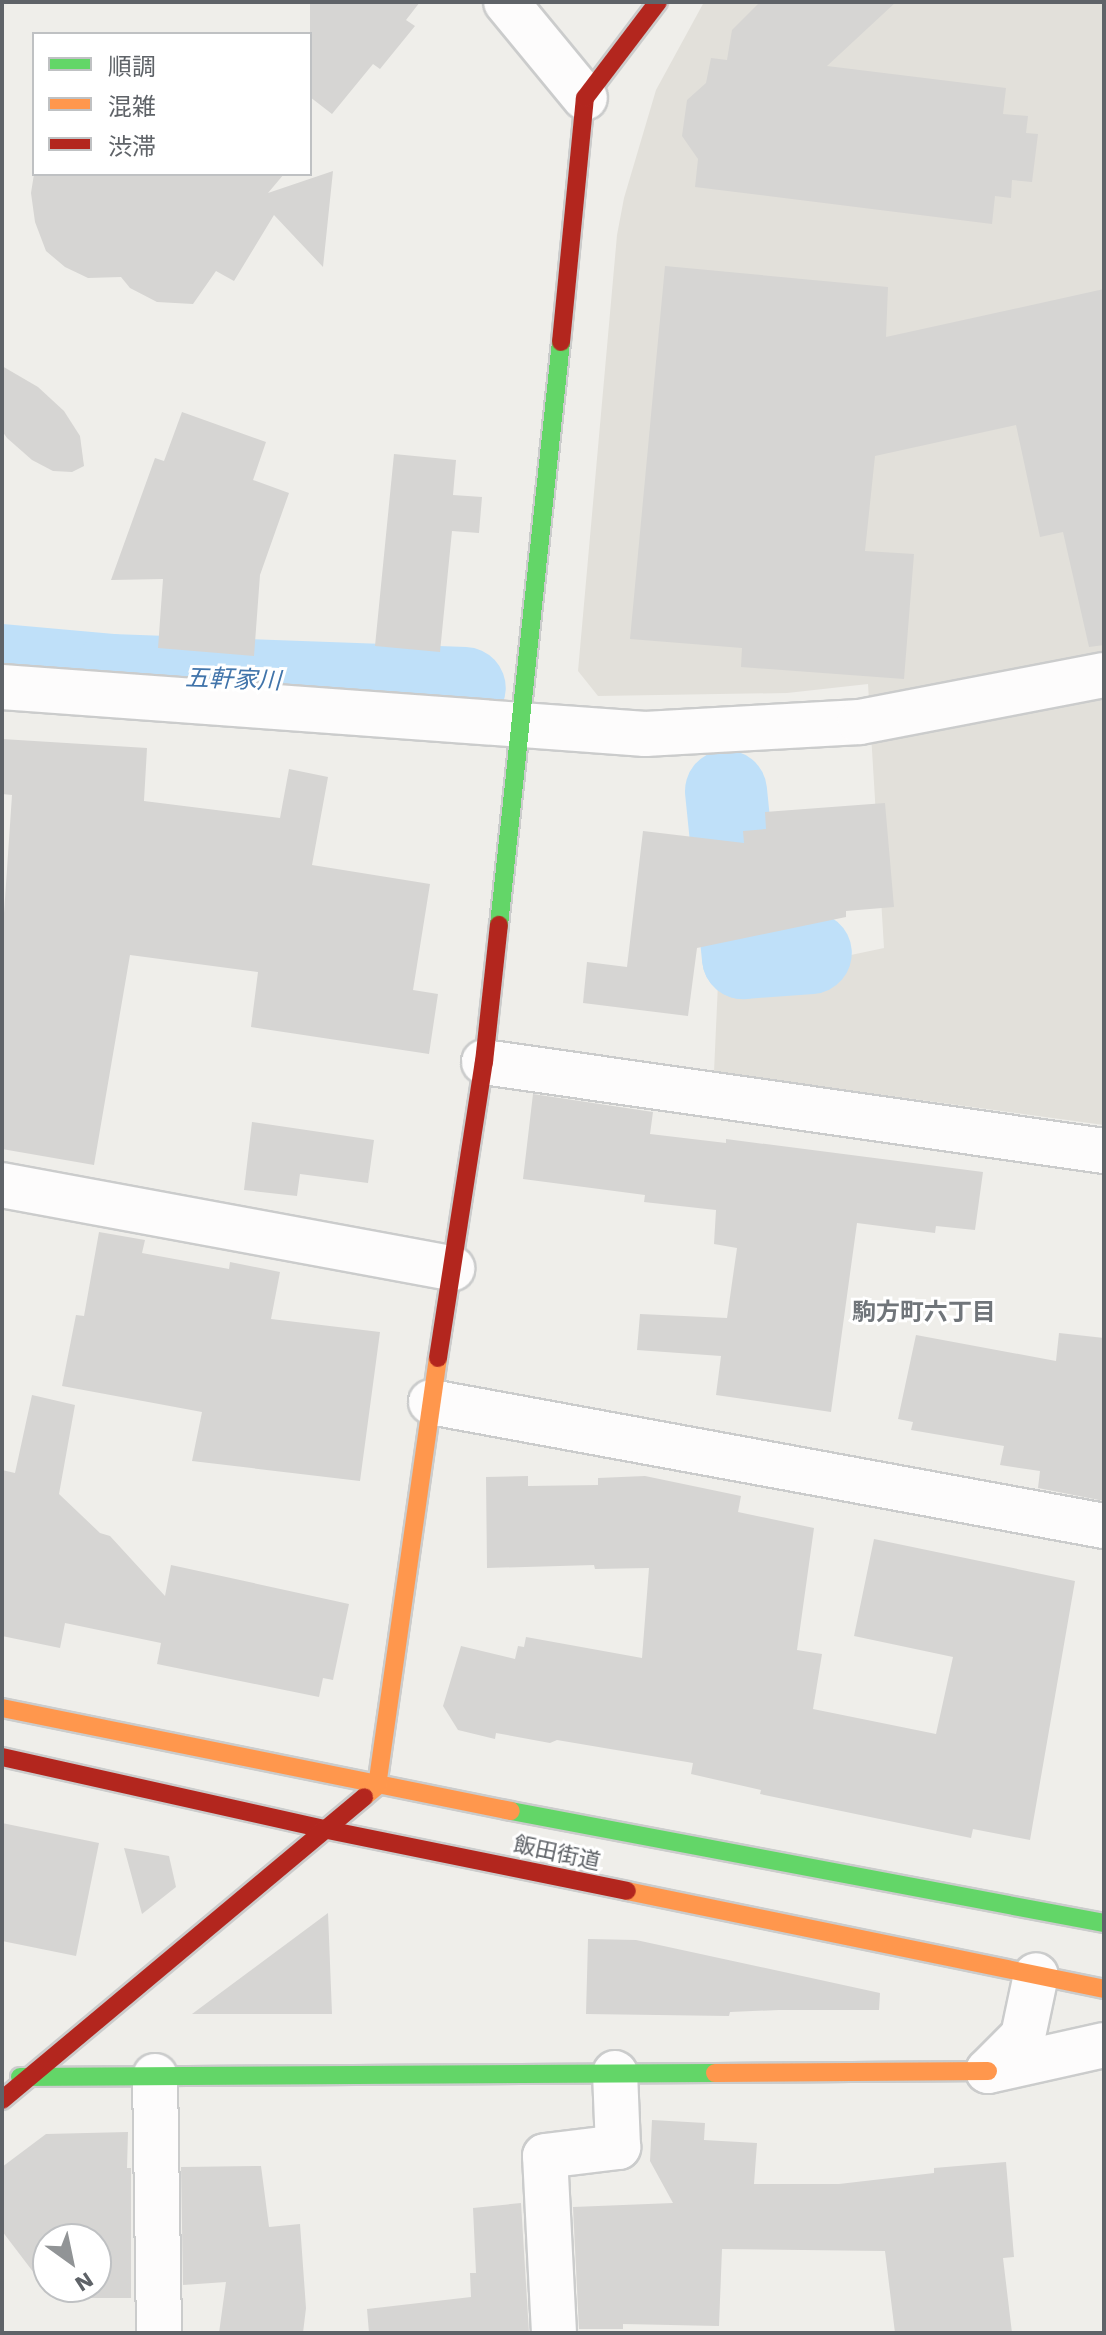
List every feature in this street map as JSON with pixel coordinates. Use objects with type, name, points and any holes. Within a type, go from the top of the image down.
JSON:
[{"type":"main road","points":[[2,2100],[377,1786],[431,1402],[484,1062],[522,727],[585,98],[658,2]]},
{"type":"main road","name":"飯田街道","points":[[2,1708],[377,1786],[1104,1923]]},
{"type":"main road","name":"飯田街道","points":[[2,1757],[323,1829],[1104,1989]]},
{"type":"main road","points":[[2,2078],[988,2071]]},
{"type":"street","points":[[506,2],[585,98]]},
{"type":"street","points":[[2,687],[645,734],[860,722],[1104,675]]},
{"type":"street","points":[[484,1062],[1104,1151]]},
{"type":"street","points":[[2,1185],[452,1268]]},
{"type":"street","points":[[431,1402],[1104,1526]]},
{"type":"street","points":[[988,2071],[1023,2036],[1036,1975]]},
{"type":"street","points":[[988,2071],[1104,2045]]},
{"type":"street","points":[[554,2333],[545,2156],[618,2147],[615,2073]]},
{"type":"street","points":[[155,2076],[159,2333]]},
{"type":"shaded area","points":[[704,2],[1104,2],[1104,1125],[714,1072],[718,983],[884,948],[868,684],[787,693],[598,696],[578,671],[617,235],[624,198],[656,90]]},
{"type":"building","points":[[310,2],[420,2],[406,20],[415,26],[380,69],[373,64],[332,114],[312,99]]},
{"type":"building","points":[[760,2],[896,2],[827,66],[1006,88],[1003,114],[1028,116],[1026,133],[1038,134],[1032,182],[1012,180],[1011,198],[995,196],[992,224],[695,187],[698,159],[682,136],[687,100],[706,83],[711,58],[727,60],[732,30]]},
{"type":"building","points":[[333,171],[323,267],[274,215],[234,281],[216,271],[193,304],[157,302],[130,288],[121,277],[88,278],[65,267],[46,251],[35,222],[31,193],[34,176],[282,176],[268,193]]},
{"type":"building","points":[[665,266],[888,287],[886,337],[1104,289],[1104,645],[1089,647],[1063,532],[1040,537],[1016,425],[875,456],[865,551],[914,554],[904,679],[741,667],[742,648],[630,639]]},
{"type":"building","points":[[2,366],[38,387],[64,411],[80,436],[84,466],[72,472],[53,471],[32,460],[7,438],[2,431]]},
{"type":"building","points":[[182,412],[266,442],[253,480],[289,493],[260,575],[254,656],[158,648],[163,579],[111,580],[155,458],[164,461]]},
{"type":"building","points":[[394,454],[456,460],[453,495],[482,497],[479,533],[452,531],[440,652],[375,646]]},
{"type":"building","points":[[2,739],[147,748],[144,801],[280,818],[289,769],[328,777],[312,865],[430,884],[413,990],[438,994],[429,1054],[251,1027],[258,972],[130,955],[94,1165],[2,1149],[2,943],[12,795],[2,794]]},
{"type":"building","points":[[885,803],[894,907],[846,911],[846,917],[697,948],[688,1016],[583,1003],[587,962],[627,967],[643,831],[744,843],[743,831],[766,829],[765,812]]},
{"type":"building","points":[[533,1094],[653,1112],[650,1134],[726,1143],[726,1139],[983,1172],[975,1230],[936,1226],[935,1233],[857,1223],[831,1412],[716,1395],[721,1356],[637,1350],[640,1314],[727,1318],[737,1248],[714,1244],[716,1210],[644,1202],[645,1195],[523,1179]]},
{"type":"building","points":[[252,1122],[374,1140],[368,1183],[300,1174],[297,1196],[244,1190]]},
{"type":"building","points":[[99,1232],[145,1240],[142,1253],[229,1269],[230,1262],[280,1272],[271,1319],[380,1332],[360,1481],[192,1461],[202,1412],[62,1386],[76,1315],[84,1316]]},
{"type":"building","points":[[1059,1333],[1104,1338],[1104,1501],[1038,1488],[1040,1471],[1000,1465],[1004,1446],[911,1430],[913,1422],[898,1419],[916,1335],[1056,1361]]},
{"type":"building","points":[[32,1395],[75,1405],[59,1494],[100,1533],[110,1536],[165,1596],[171,1565],[349,1604],[333,1680],[323,1678],[319,1697],[157,1664],[161,1643],[65,1623],[60,1648],[2,1636],[2,1470],[15,1473]]},
{"type":"building","points":[[528,1476],[528,1486],[598,1485],[598,1478],[645,1476],[741,1496],[738,1512],[814,1528],[797,1650],[822,1654],[813,1709],[936,1734],[953,1657],[854,1636],[874,1539],[1075,1581],[1030,1840],[973,1829],[971,1838],[760,1794],[761,1790],[691,1774],[693,1763],[557,1740],[550,1743],[496,1733],[495,1739],[458,1730],[443,1706],[461,1646],[515,1659],[518,1646],[524,1647],[526,1637],[642,1658],[649,1568],[595,1569],[594,1565],[487,1568],[486,1477]]},
{"type":"building","points":[[2,1823],[99,1843],[76,1956],[2,1941]]},
{"type":"building","points":[[124,1848],[169,1856],[176,1887],[142,1914]]},
{"type":"building","points":[[328,1913],[332,2014],[192,2014]]},
{"type":"building","points":[[588,1939],[636,1940],[880,1993],[879,2010],[779,2010],[730,2012],[729,2016],[586,2014]]},
{"type":"building","points":[[652,2120],[705,2123],[704,2140],[757,2143],[754,2184],[839,2184],[934,2173],[934,2168],[1006,2162],[1014,2257],[1003,2258],[1012,2333],[895,2333],[885,2251],[722,2249],[719,2326],[623,2324],[623,2329],[579,2329],[573,2207],[673,2203],[650,2161]]},
{"type":"building","points":[[128,2132],[131,2298],[112,2298],[112,2223],[32,2223],[32,2270],[2,2231],[2,2167],[46,2134]]},
{"type":"building","points":[[261,2166],[269,2227],[300,2224],[306,2308],[303,2333],[219,2333],[226,2282],[183,2285],[181,2167]]},
{"type":"building","points":[[521,2203],[529,2333],[369,2333],[367,2309],[471,2297],[470,2273],[476,2273],[473,2208]]},
{"type":"waterway","name":"五軒家川","points":[[2,665],[111,675],[465,688]]},
{"type":"waterway","name":"五軒家川","points":[[726,791],[743,958],[811,953]]},
{"type":"traffic: fast","points":[[499,925],[561,342]]},
{"type":"traffic: fast","points":[[511,1811],[1104,1923]]},
{"type":"traffic: fast","points":[[20,2077],[715,2073]]},
{"type":"traffic: slow","points":[[364,1797],[377,1786],[438,1358]]},
{"type":"traffic: slow","points":[[2,1708],[511,1811]]},
{"type":"traffic: slow","points":[[627,1891],[1104,1989]]},
{"type":"traffic: slow","points":[[715,2073],[988,2071]]},
{"type":"traffic: jam","points":[[561,342],[585,98],[658,2]]},
{"type":"traffic: jam","points":[[438,1358],[484,1062],[499,925]]},
{"type":"traffic: jam","points":[[2,1757],[323,1829],[627,1891]]},
{"type":"traffic: jam","points":[[2,2100],[364,1797]]},
{"type":"district","name":"駒方町六丁目","points":[[924,1313]]}]
